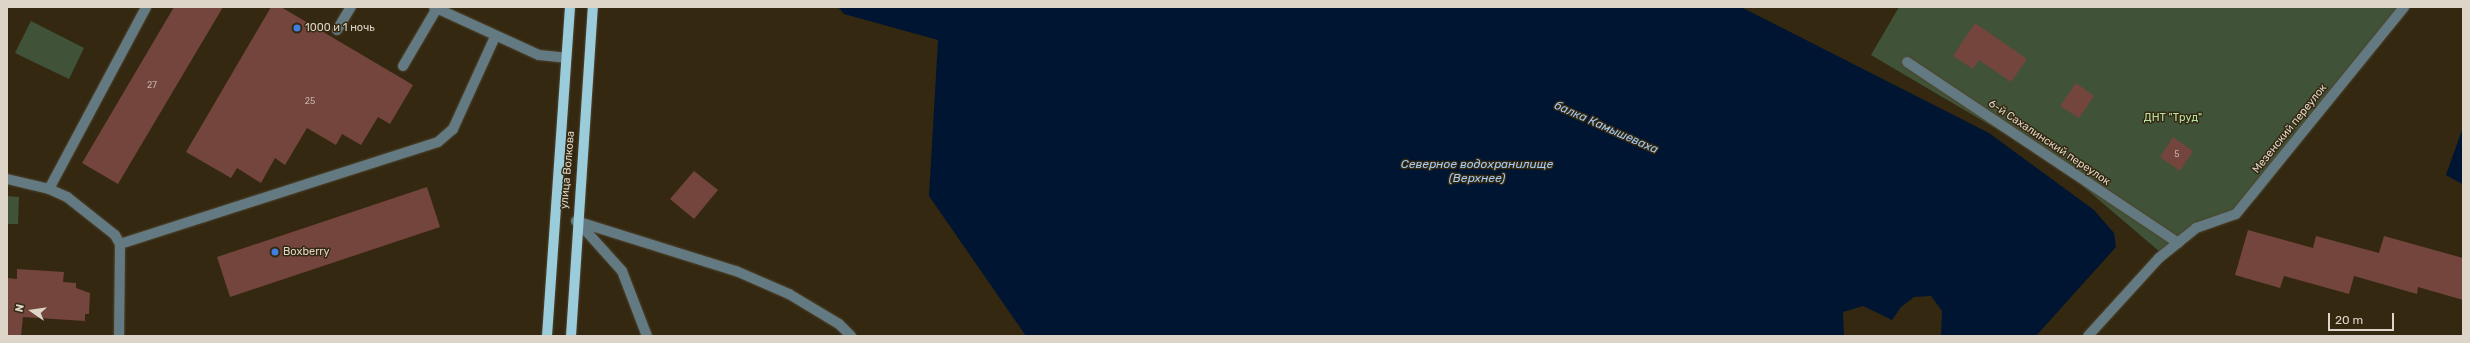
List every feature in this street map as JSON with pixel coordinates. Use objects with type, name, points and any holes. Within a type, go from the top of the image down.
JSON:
[{"type":"main road","name":"улица Волкова","points":[[547,336],[570,7]]},
{"type":"main road","name":"улица Волкова","points":[[571,336],[576,221],[593,7]]},
{"type":"street","points":[[49,189],[146,7]]},
{"type":"street","points":[[337,30],[351,7]]},
{"type":"street","name":"Мезенский переулок","points":[[2088,336],[2160,258],[2196,228],[2236,214],[2404,7]]},
{"type":"street","points":[[403,66],[435,8],[495,37],[539,55],[566,58]]},
{"type":"street","points":[[120,244],[438,142],[453,129],[495,37]]},
{"type":"street","name":"6-й Сахалинский переулок","points":[[1907,62],[2178,243]]},
{"type":"street","points":[[7,179],[49,189],[99,219],[120,244],[119,336]]},
{"type":"street","points":[[576,221],[622,271],[647,336]]},
{"type":"street","points":[[576,221],[736,271],[789,294],[839,324],[851,336]]},
{"type":"green space","name":"ДНТ \"Труд\"","points":[[1899,7],[2407,7],[2256,199],[2160,252],[2058,165],[1871,55]]},
{"type":"green space","points":[[31,21],[84,48],[69,79],[15,53]]},
{"type":"green space","points":[[7,196],[19,197],[18,224],[7,224]]},
{"type":"water","name":"Северное водохранилище (Верхнее)","points":[[838,7],[1741,7],[1989,133],[2094,210],[2114,233],[2116,247],[2036,336],[1941,336],[1942,311],[1931,296],[1914,297],[1901,307],[1892,320],[1863,306],[1843,312],[1844,336],[1026,336],[929,196],[938,40],[844,14]]},
{"type":"water","points":[[2463,127],[2463,183],[2462,184],[2446,175]]},
{"type":"building","points":[[174,7],[223,7],[118,184],[82,163]]},
{"type":"building","points":[[271,7],[281,7],[413,85],[390,124],[378,117],[361,145],[342,134],[336,145],[307,128],[285,165],[275,158],[261,183],[237,168],[231,178],[186,152]]},
{"type":"building","points":[[1975,23],[2027,59],[2011,82],[1979,60],[1973,69],[1953,56]]},
{"type":"building","points":[[2076,83],[2094,96],[2079,118],[2060,106]]},
{"type":"building","points":[[2173,137],[2193,151],[2180,171],[2160,157]]},
{"type":"building","points":[[694,171],[718,190],[694,219],[670,199]]},
{"type":"building","points":[[427,187],[440,227],[230,297],[217,257]]},
{"type":"building","points":[[2248,230],[2313,248],[2316,236],[2379,253],[2384,236],[2463,258],[2463,300],[2418,287],[2417,294],[2354,276],[2349,294],[2284,276],[2280,288],[2235,275]]},
{"type":"building","points":[[17,269],[64,272],[63,282],[76,283],[76,288],[90,293],[89,314],[85,314],[85,321],[23,317],[21,336],[7,336],[7,278],[17,279]]},
{"type":"place","name":"1000 и 1 ночь","points":[[297,28]]},
{"type":"place","name":"Boxberry","points":[[275,252]]},
{"type":"water label","name":"балка Камышеваха","points":[[1606,128]]}]
